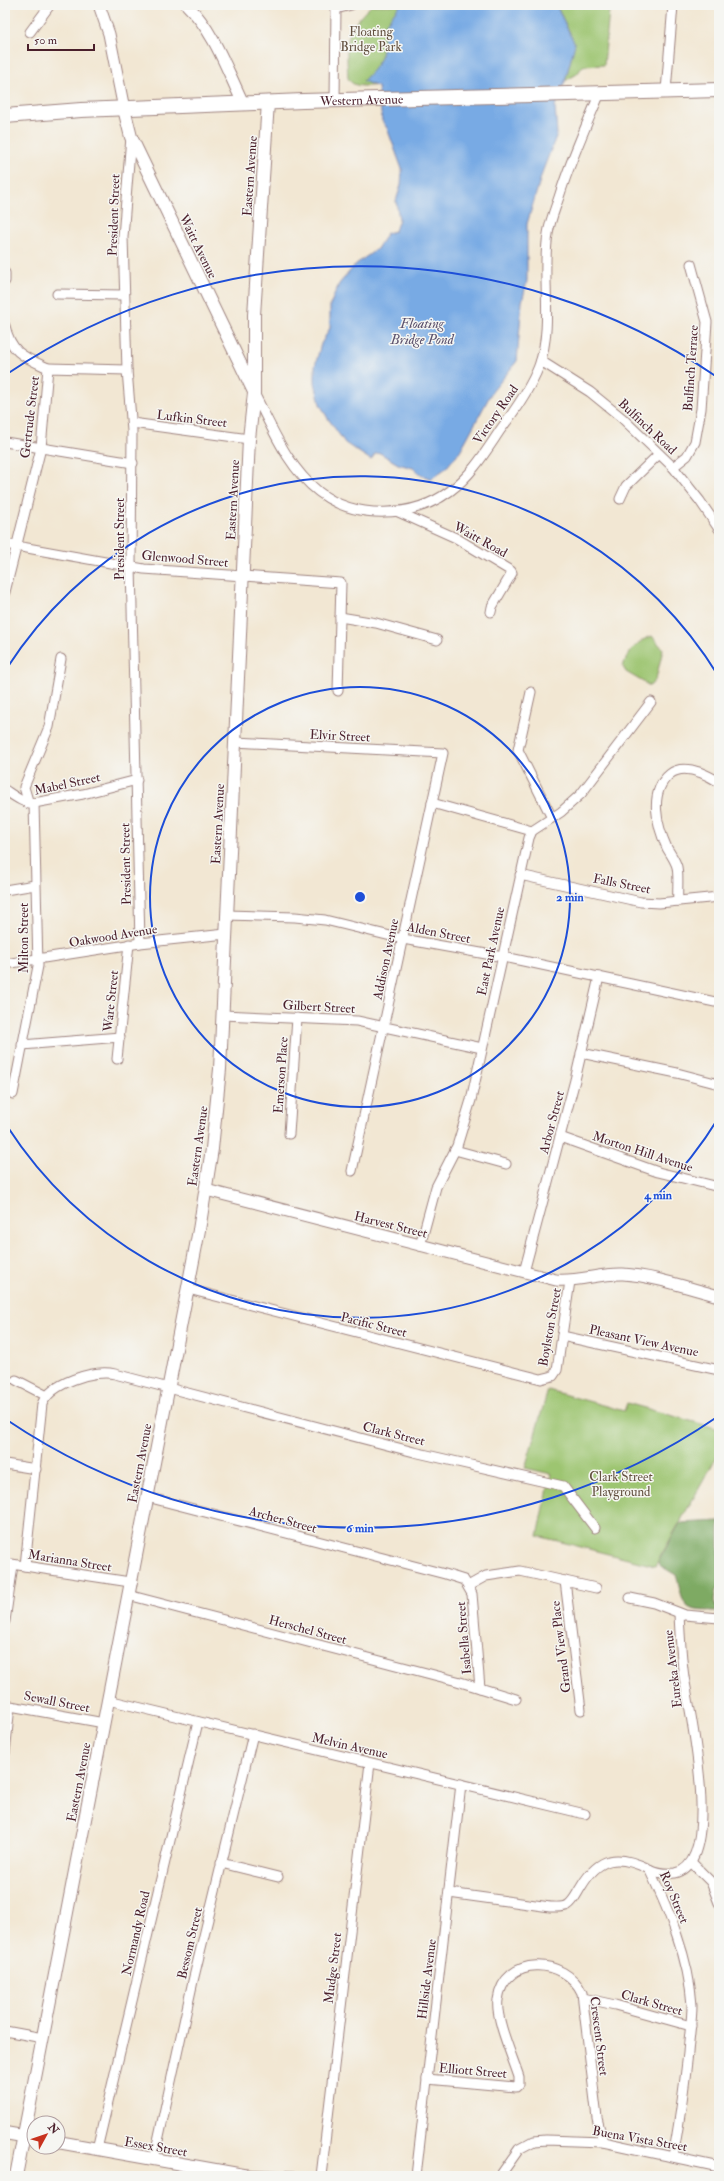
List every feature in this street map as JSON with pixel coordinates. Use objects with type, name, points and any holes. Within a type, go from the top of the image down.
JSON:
[{"type":"main road","name":"Western Avenue","points":[[5,116],[81,110],[268,102],[376,100],[576,92],[600,93],[719,90]]},
{"type":"main road","name":"Eastern Avenue","points":[[32,2115],[43,2038],[130,1582],[188,1289],[206,1190],[217,1110],[223,1015],[249,438],[254,393],[254,315],[268,102]]},
{"type":"main road","name":"Waitt Avenue","points":[[124,109],[131,137],[254,393]]},
{"type":"main road","points":[[5,2133],[26,2136]]},
{"type":"main road","name":"Essex Street","points":[[66,2143],[154,2159],[188,2171],[237,2173],[249,2176]]},
{"type":"main road","name":"Eastern Avenue","points":[[16,2176],[26,2146]]},
{"type":"street","points":[[30,32],[50,5]]},
{"type":"street","points":[[99,5],[109,34],[124,109]]},
{"type":"street","points":[[187,5],[196,13],[209,34],[243,103]]},
{"type":"street","points":[[335,100],[336,7],[351,5]]},
{"type":"street","points":[[666,91],[673,5]]},
{"type":"street","name":"Victory Road","points":[[254,393],[286,454],[318,491],[329,499],[361,510],[396,511],[420,506],[436,500],[450,491],[465,478],[518,405],[534,378],[541,361],[546,323],[546,262],[548,234],[564,180],[600,93]]},
{"type":"street","name":"President Street","points":[[131,137],[122,238],[127,370],[132,423],[133,463],[131,566],[140,942]]},
{"type":"street","name":"Bulfinch Terrace","points":[[673,467],[687,456],[695,442],[701,409],[707,322],[691,264]]},
{"type":"street","points":[[5,273],[5,281]]},
{"type":"street","points":[[57,294],[124,295]]},
{"type":"street","points":[[5,326],[10,344],[16,350],[48,368]]},
{"type":"street","name":"Bulfinch Road","points":[[541,361],[579,384],[612,408],[673,467],[700,501],[719,529]]},
{"type":"street","name":"Gertrude Street","points":[[5,592],[41,448],[48,368],[127,370]]},
{"type":"street","name":"Lufkin Street","points":[[132,423],[249,438]]},
{"type":"street","points":[[5,442],[133,463]]},
{"type":"street","points":[[620,499],[626,486],[659,454]]},
{"type":"street","name":"Waitt Road","points":[[396,511],[456,538],[511,571],[512,573],[492,607],[491,612]]},
{"type":"street","name":"Glenwood Street","points":[[5,544],[144,569],[341,583],[340,617]]},
{"type":"street","points":[[338,691],[340,617],[376,623],[437,640]]},
{"type":"street","name":"Milton Street","points":[[12,1094],[38,966],[32,803],[24,787],[49,727],[61,659]]},
{"type":"street","points":[[531,692],[518,750],[552,818]]},
{"type":"street","points":[[432,803],[532,832],[581,794],[652,702]]},
{"type":"street","name":"Elvir Street","points":[[235,742],[444,753]]},
{"type":"street","name":"Addison Avenue","points":[[352,1171],[402,938],[444,753]]},
{"type":"street","points":[[678,901],[677,869],[660,828],[656,809],[660,784],[671,773],[681,769],[708,776],[719,782]]},
{"type":"street","name":"Mabel Street","points":[[5,790],[32,803],[83,794],[137,780]]},
{"type":"street","name":"East Park Avenue","points":[[420,1246],[436,1187],[456,1150],[471,1100],[520,875],[529,838],[532,832]]},
{"type":"street","name":"Falls Street","points":[[520,875],[642,902],[659,903],[719,897]]},
{"type":"street","points":[[5,890],[35,885]]},
{"type":"street","name":"Alden Street","points":[[227,915],[310,918],[715,1002]]},
{"type":"street","name":"Oakwood Avenue","points":[[5,964],[38,960],[140,942],[226,934]]},
{"type":"street","name":"Ware Street","points":[[117,1059],[129,944]]},
{"type":"street","name":"Arbor Street","points":[[524,1272],[560,1137],[599,977]]},
{"type":"street","name":"Gilbert Street","points":[[223,1015],[334,1019],[384,1026],[482,1048]]},
{"type":"street","name":"Emerson Place","points":[[289,1134],[297,1018]]},
{"type":"street","points":[[22,1045],[120,1037]]},
{"type":"street","points":[[581,1053],[678,1073],[719,1084]]},
{"type":"street","name":"Morton Hill Avenue","points":[[560,1137],[658,1172],[719,1187]]},
{"type":"street","points":[[456,1150],[506,1164]]},
{"type":"street","name":"Harvest Street","points":[[206,1190],[556,1280],[570,1281],[613,1274],[628,1274],[658,1280],[719,1296]]},
{"type":"street","name":"Boylston Street","points":[[553,1376],[557,1370],[570,1281]]},
{"type":"street","name":"Pacific Street","points":[[188,1289],[535,1378],[548,1379],[553,1376]]},
{"type":"street","name":"Pleasant View Avenue","points":[[562,1336],[719,1370]]},
{"type":"street","name":"Clark Street","points":[[48,1396],[71,1382],[94,1373],[110,1373],[421,1454],[563,1486],[595,1528]]},
{"type":"street","points":[[16,1380],[48,1396],[42,1409],[25,1566]]},
{"type":"street","points":[[5,1464],[36,1469]]},
{"type":"street","name":"Archer Street","points":[[147,1497],[455,1576],[464,1580],[468,1586]]},
{"type":"street","points":[[5,1621],[9,1564]]},
{"type":"street","name":"Marianna Street","points":[[9,1564],[130,1582]]},
{"type":"street","points":[[468,1586],[486,1576],[520,1571],[596,1588]]},
{"type":"street","name":"Grand View Place","points":[[566,1581],[581,1710]]},
{"type":"street","name":"Isabella Street","points":[[468,1586],[472,1594],[480,1688]]},
{"type":"street","name":"Herschel Street","points":[[128,1595],[480,1688],[516,1699]]},
{"type":"street","points":[[630,1598],[654,1603],[679,1614],[719,1618]]},
{"type":"street","name":"Eureka Avenue","points":[[679,1614],[682,1659],[702,1785],[699,1842],[692,1863]]},
{"type":"street","name":"Melvin Avenue","points":[[108,1700],[585,1814]]},
{"type":"street","points":[[5,1753],[7,1705]]},
{"type":"street","name":"Sewall Street","points":[[7,1705],[104,1723]]},
{"type":"street","name":"Normandy Road","points":[[97,2149],[198,1722]]},
{"type":"street","name":"Bessom Street","points":[[154,2159],[221,1863],[253,1734]]},
{"type":"street","name":"Mudge Street","points":[[321,2176],[370,1763]]},
{"type":"street","name":"Hillside Avenue","points":[[416,2176],[461,1784]]},
{"type":"street","name":"Roy Street","points":[[449,1893],[550,1907],[563,1906],[573,1900],[592,1870],[604,1862],[626,1860],[649,1869],[664,1900],[685,1962],[692,2005],[683,2107],[673,2156]]},
{"type":"street","points":[[221,1863],[278,1877]]},
{"type":"street","points":[[649,1869],[662,1874],[674,1873],[682,1871],[692,1863],[711,1882],[719,1903]]},
{"type":"street","name":"Crescent Street","points":[[516,2087],[519,2084],[519,2077],[500,2018],[498,2005],[501,1991],[510,1976],[515,1971],[531,1965],[537,1965],[566,1974],[576,1982],[583,1998],[597,2118],[603,2142]]},
{"type":"street","name":"Clark Street","points":[[583,1998],[615,2005],[691,2026]]},
{"type":"street","points":[[5,2031],[43,2038]]},
{"type":"street","name":"Elliott Street","points":[[427,2079],[516,2087]]},
{"type":"street","name":"Buena Vista Street","points":[[500,2176],[519,2149],[534,2141],[603,2142],[719,2167]]},
{"type":"street","points":[[237,2173],[292,2176]]},
{"type":"green space","name":"Floating Bridge Park","points":[[372,5],[418,5],[383,85],[369,86],[354,84],[348,78],[347,46],[351,30]]},
{"type":"green space","points":[[556,5],[614,5],[609,11],[604,65],[583,66],[577,74],[565,81],[571,59],[570,33]]},
{"type":"green space","points":[[652,636],[663,649],[656,679],[650,686],[626,672],[623,667],[630,652],[642,640]]},
{"type":"green space","name":"Clark Street Playground","points":[[548,1390],[624,1411],[627,1403],[719,1429],[719,1453],[655,1566],[538,1536],[551,1474],[525,1468]]},
{"type":"green space","points":[[719,1521],[719,1588],[716,1590],[714,1600],[717,1611],[696,1610],[686,1605],[683,1600],[676,1575],[659,1565],[658,1562],[680,1523]]},
{"type":"water","name":"Floating Bridge Pond","points":[[400,5],[556,5],[575,44],[565,81],[555,106],[557,134],[543,170],[527,224],[527,281],[522,302],[517,361],[492,392],[460,451],[446,468],[431,479],[420,474],[413,468],[398,464],[380,453],[375,454],[371,460],[345,443],[320,404],[315,383],[315,366],[321,344],[330,328],[330,305],[339,284],[356,264],[377,249],[387,233],[395,231],[399,219],[396,201],[401,185],[402,169],[387,128],[382,121],[378,87],[363,81],[381,58],[386,23]]}]
